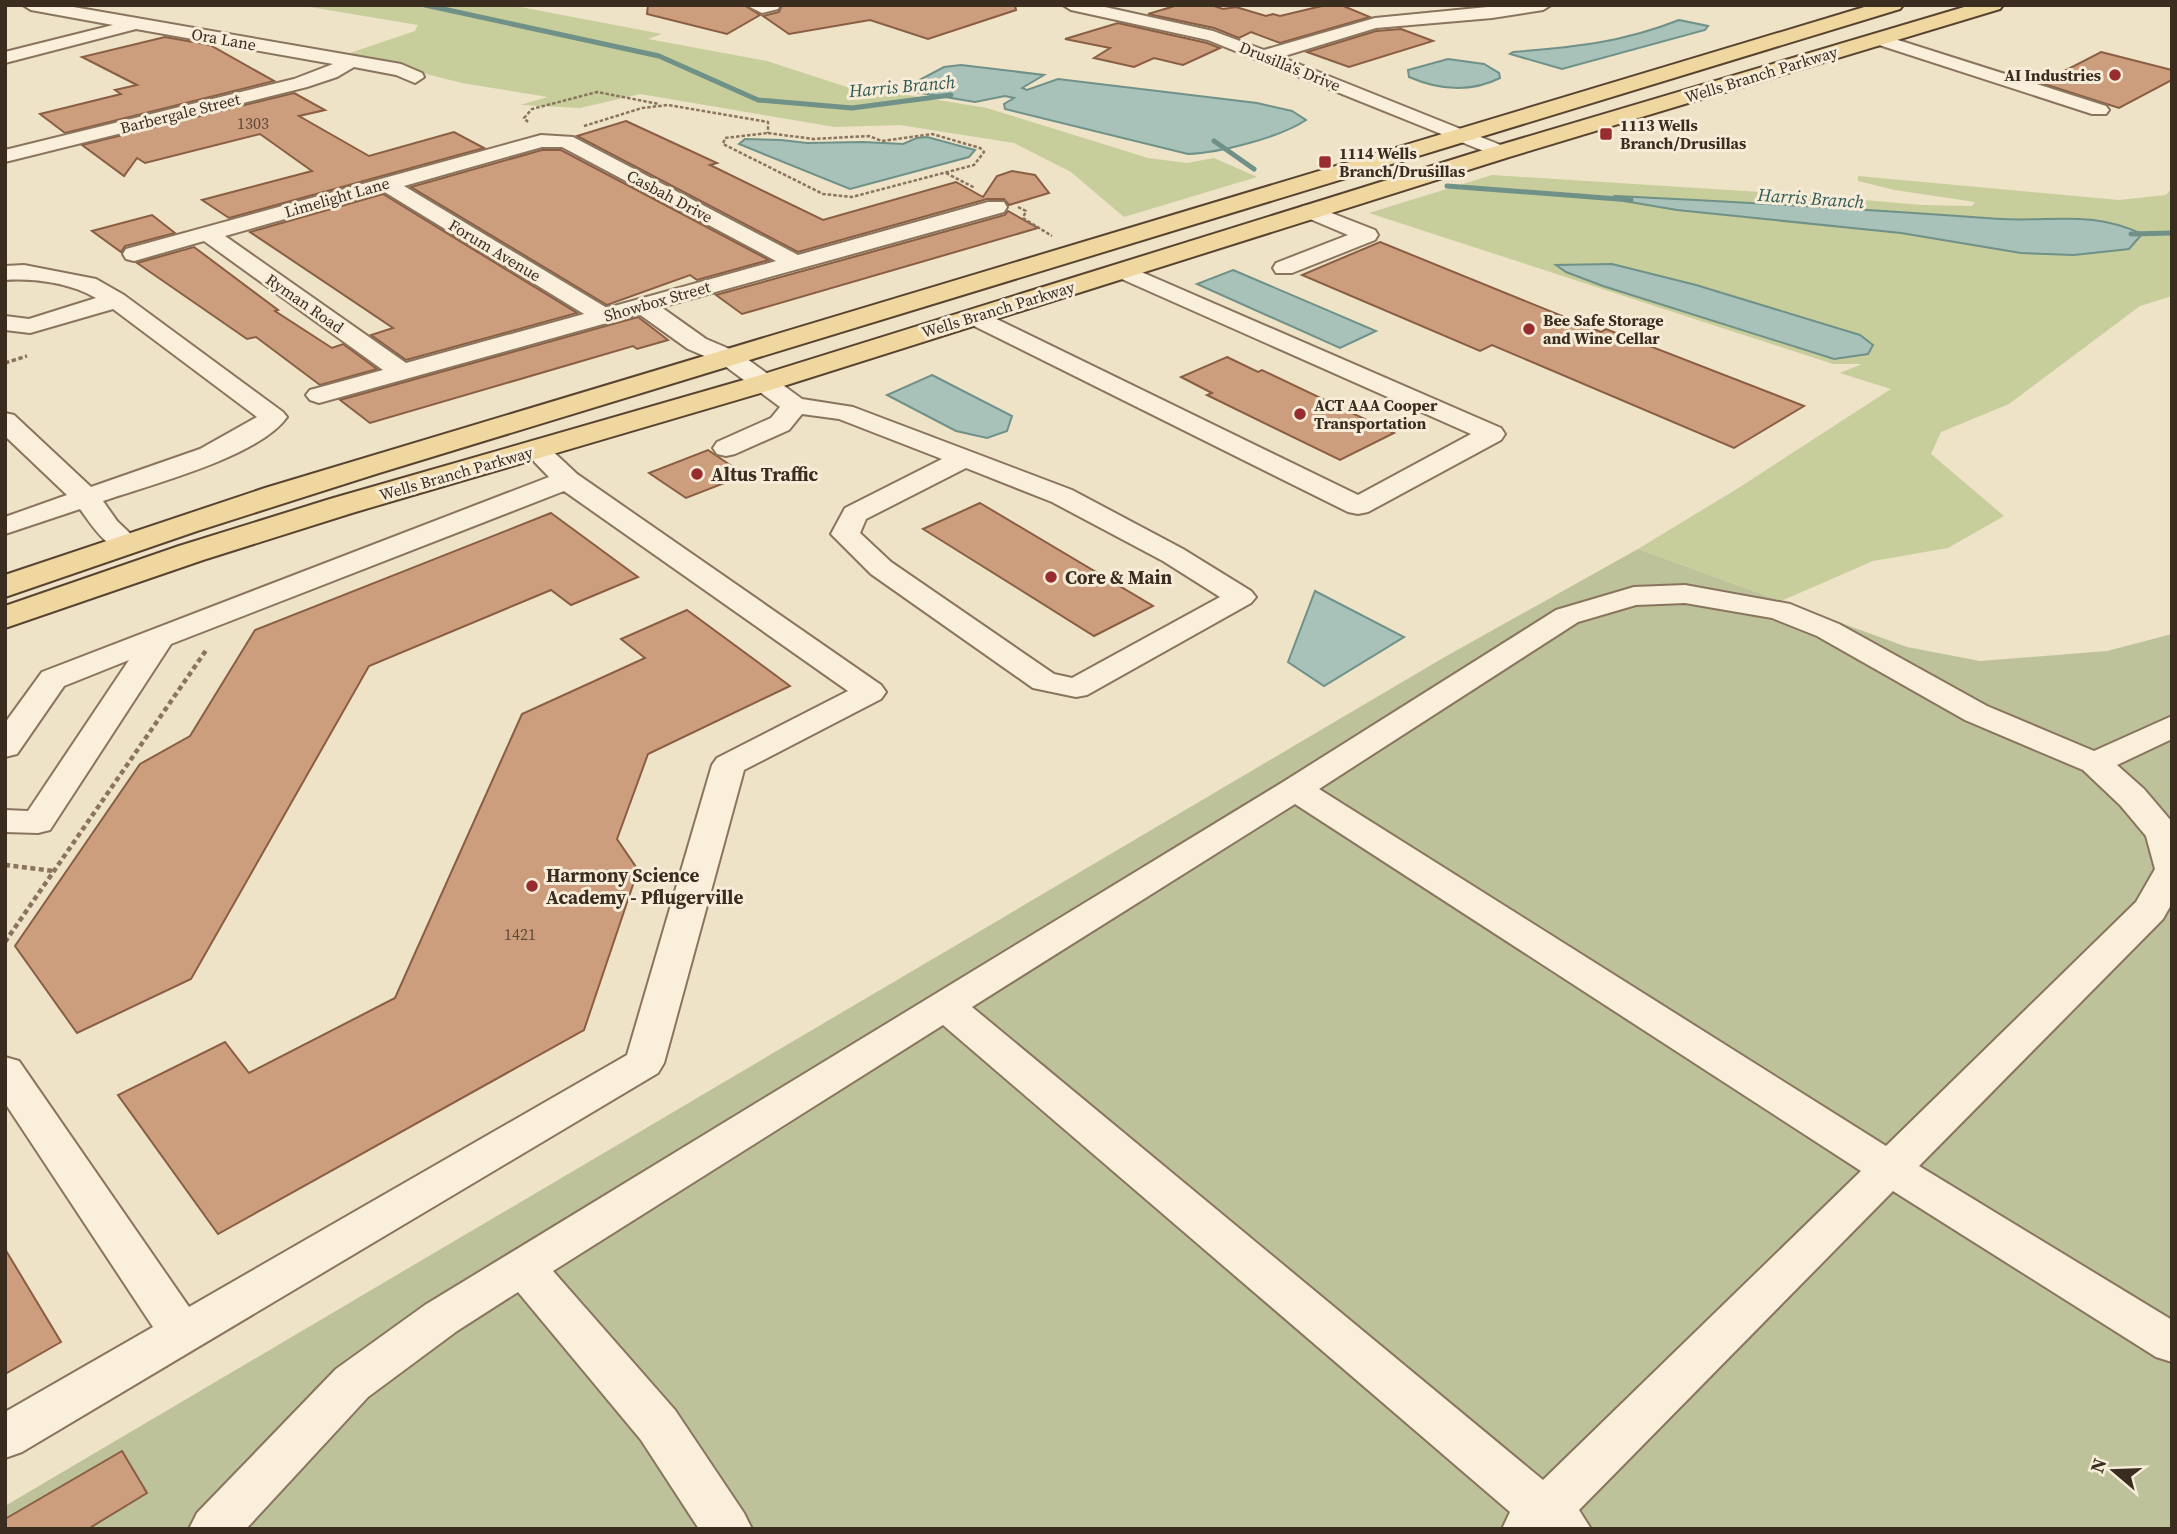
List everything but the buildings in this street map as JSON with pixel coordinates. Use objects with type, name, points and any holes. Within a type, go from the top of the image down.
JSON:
[{"type":"main road","name":"Wells Branch Parkway","points":[[5,587],[125,542],[318,481],[730,358],[1458,134],[1893,5]]},
{"type":"main road","name":"Wells Branch Parkway","points":[[5,618],[203,549],[764,383],[1501,152],[1993,5]]},
{"type":"main road","points":[[1833,23],[1879,39]]},
{"type":"main road","points":[[5,599],[92,567],[125,542]]},
{"type":"street","name":"Ora Lane","points":[[32,5],[401,70],[415,77]]},
{"type":"street","name":"Drusilla's Drive","points":[[1071,5],[1213,36],[1266,55],[1501,152]]},
{"type":"street","points":[[1381,5],[1399,19]]},
{"type":"street","points":[[1266,55],[1336,33],[1399,19],[1492,13],[1544,5]]},
{"type":"street","points":[[5,58],[138,24]]},
{"type":"street","points":[[1879,39],[2099,110]]},
{"type":"street","name":"Barbergale Street","points":[[5,156],[300,83],[330,73],[351,61]]},
{"type":"street","name":"Limelight Lane","points":[[134,254],[386,184],[536,133]]},
{"type":"street","name":"Casbah Drive","points":[[536,133],[566,141],[796,262]]},
{"type":"street","name":"Forum Avenue","points":[[386,184],[604,316]]},
{"type":"street","name":"Showbox Street","points":[[319,395],[996,207]]},
{"type":"street","points":[[1284,268],[1367,235],[1311,211]]},
{"type":"street","name":"Ryman Road","points":[[207,233],[402,372]]},
{"type":"street","points":[[974,317],[1358,506],[1492,434],[1123,271]]},
{"type":"street","points":[[5,273],[88,284],[116,300],[274,417],[255,433],[225,448],[5,526]]},
{"type":"street","points":[[5,286],[41,276]]},
{"type":"street","points":[[673,297],[724,336],[730,358]]},
{"type":"street","points":[[5,323],[30,326],[116,300]]},
{"type":"street","points":[[642,305],[697,344],[730,358],[795,406],[844,412],[1062,496],[1173,555],[1241,597],[1076,688],[1044,681],[881,568],[845,534],[855,514],[963,459]]},
{"type":"street","points":[[726,447],[780,424],[795,406]]},
{"type":"street","points":[[5,421],[86,498],[107,527],[125,542]]},
{"type":"street","points":[[5,1437],[644,1063],[729,765],[870,692],[567,480],[536,450]]},
{"type":"street","points":[[5,747],[54,679],[567,480]]},
{"type":"street","points":[[214,1529],[352,1383],[440,1318],[1295,789],[1567,616],[1634,596],[1685,594],[1779,610],[1828,630],[1976,713],[2095,763],[2132,797],[2163,834],[2172,869],[2161,915],[1889,1168],[1546,1523],[945,1006]]},
{"type":"street","points":[[5,821],[38,822],[160,638]]},
{"type":"street","points":[[2095,763],[2172,726]]},
{"type":"street","points":[[1295,789],[1889,1168],[2172,1343]]},
{"type":"street","points":[[5,1071],[181,1334]]},
{"type":"street","points":[[524,1268],[658,1425],[727,1529]]},
{"type":"path","points":[[536,133],[524,118],[526,113],[590,93],[768,122],[768,133]]},
{"type":"path","points":[[576,129],[642,108],[672,105]]},
{"type":"path","points":[[768,133],[813,139],[869,136],[883,141],[932,134],[980,148],[984,152],[974,165],[852,197],[840,197],[823,194],[723,144],[725,138],[733,135],[768,133]]},
{"type":"path","points":[[5,363],[27,356]]},
{"type":"path","points":[[5,942],[211,643]]},
{"type":"path","points":[[5,865],[54,871]]},
{"type":"green space","points":[[298,5],[510,5],[662,34],[648,39],[767,61],[859,91],[894,93],[987,108],[1148,158],[1187,163],[1214,158],[1257,177],[1124,217],[1071,172],[1014,143],[900,125],[835,127],[640,94],[580,108],[520,105],[548,97],[462,83],[347,54],[415,31],[418,25]]},
{"type":"green space","points":[[1492,175],[1922,205],[1972,206],[1975,202],[1895,190],[1858,181],[1858,176],[2119,200],[2166,195],[2172,188],[2172,296],[2140,306],[2009,404],[1941,432],[1931,454],[2004,516],[1948,548],[1873,561],[1781,601],[1638,549],[1740,487],[1891,389],[1840,373],[1862,364],[1833,364],[1369,213]]},
{"type":"green space","points":[[1638,549],[1907,647],[1980,661],[2107,651],[2172,634],[2172,1529],[5,1529],[5,1506],[1443,658]]},
{"type":"water","points":[[1679,20],[1708,26],[1705,30],[1562,69],[1510,54],[1617,39]]},
{"type":"water","points":[[1448,59],[1484,64],[1499,73],[1500,78],[1477,86],[1454,88],[1432,85],[1409,77],[1408,70]]},
{"type":"water","points":[[961,65],[1044,75],[1022,88],[1027,90],[1058,79],[1257,103],[1292,111],[1306,120],[1249,143],[1188,154],[1005,109],[1004,104],[1014,98],[1005,96],[975,102],[909,91],[906,87],[944,67]]},
{"type":"water","points":[[927,137],[975,150],[969,157],[850,189],[739,144],[745,139],[903,144]]},
{"type":"water","points":[[1616,196],[2019,220],[2088,219],[2142,234],[2129,249],[2074,255],[2021,253],[1901,233],[1677,210],[1624,201]]},
{"type":"water","points":[[1612,264],[1696,285],[1860,335],[1873,345],[1868,354],[1834,359],[1603,286],[1566,272],[1556,265]]},
{"type":"water","points":[[1233,270],[1376,331],[1340,348],[1197,284]]},
{"type":"water","points":[[932,375],[1012,416],[1007,431],[987,438],[956,431],[887,395]]},
{"type":"water","points":[[1315,591],[1404,637],[1324,686],[1288,662]]},
{"type":"waterway","name":"Harris Branch","points":[[425,5],[659,56],[758,100],[852,108],[951,95]]},
{"type":"waterway","name":"Harris Branch","points":[[1214,141],[1254,169]]},
{"type":"waterway","name":"Harris Branch","points":[[1447,186],[1631,200]]},
{"type":"waterway","name":"Harris Branch","points":[[2131,234],[2172,233]]},
{"type":"place","name":"AI Industries","points":[[2115,75]]},
{"type":"place","name":"1113 Wells Branch/Drusillas","points":[[1606,134]]},
{"type":"place","name":"1114 Wells Branch/Drusillas","points":[[1325,162]]},
{"type":"place","name":"Bee Safe Storage and Wine Cellar","points":[[1529,329]]},
{"type":"place","name":"ACT AAA Cooper Transportation","points":[[1300,414]]},
{"type":"place","name":"Altus Traffic","points":[[697,474]]},
{"type":"place","name":"Core & Main","points":[[1051,577]]},
{"type":"place","name":"Harmony Science Academy - Pflugerville","points":[[532,886]]}]
